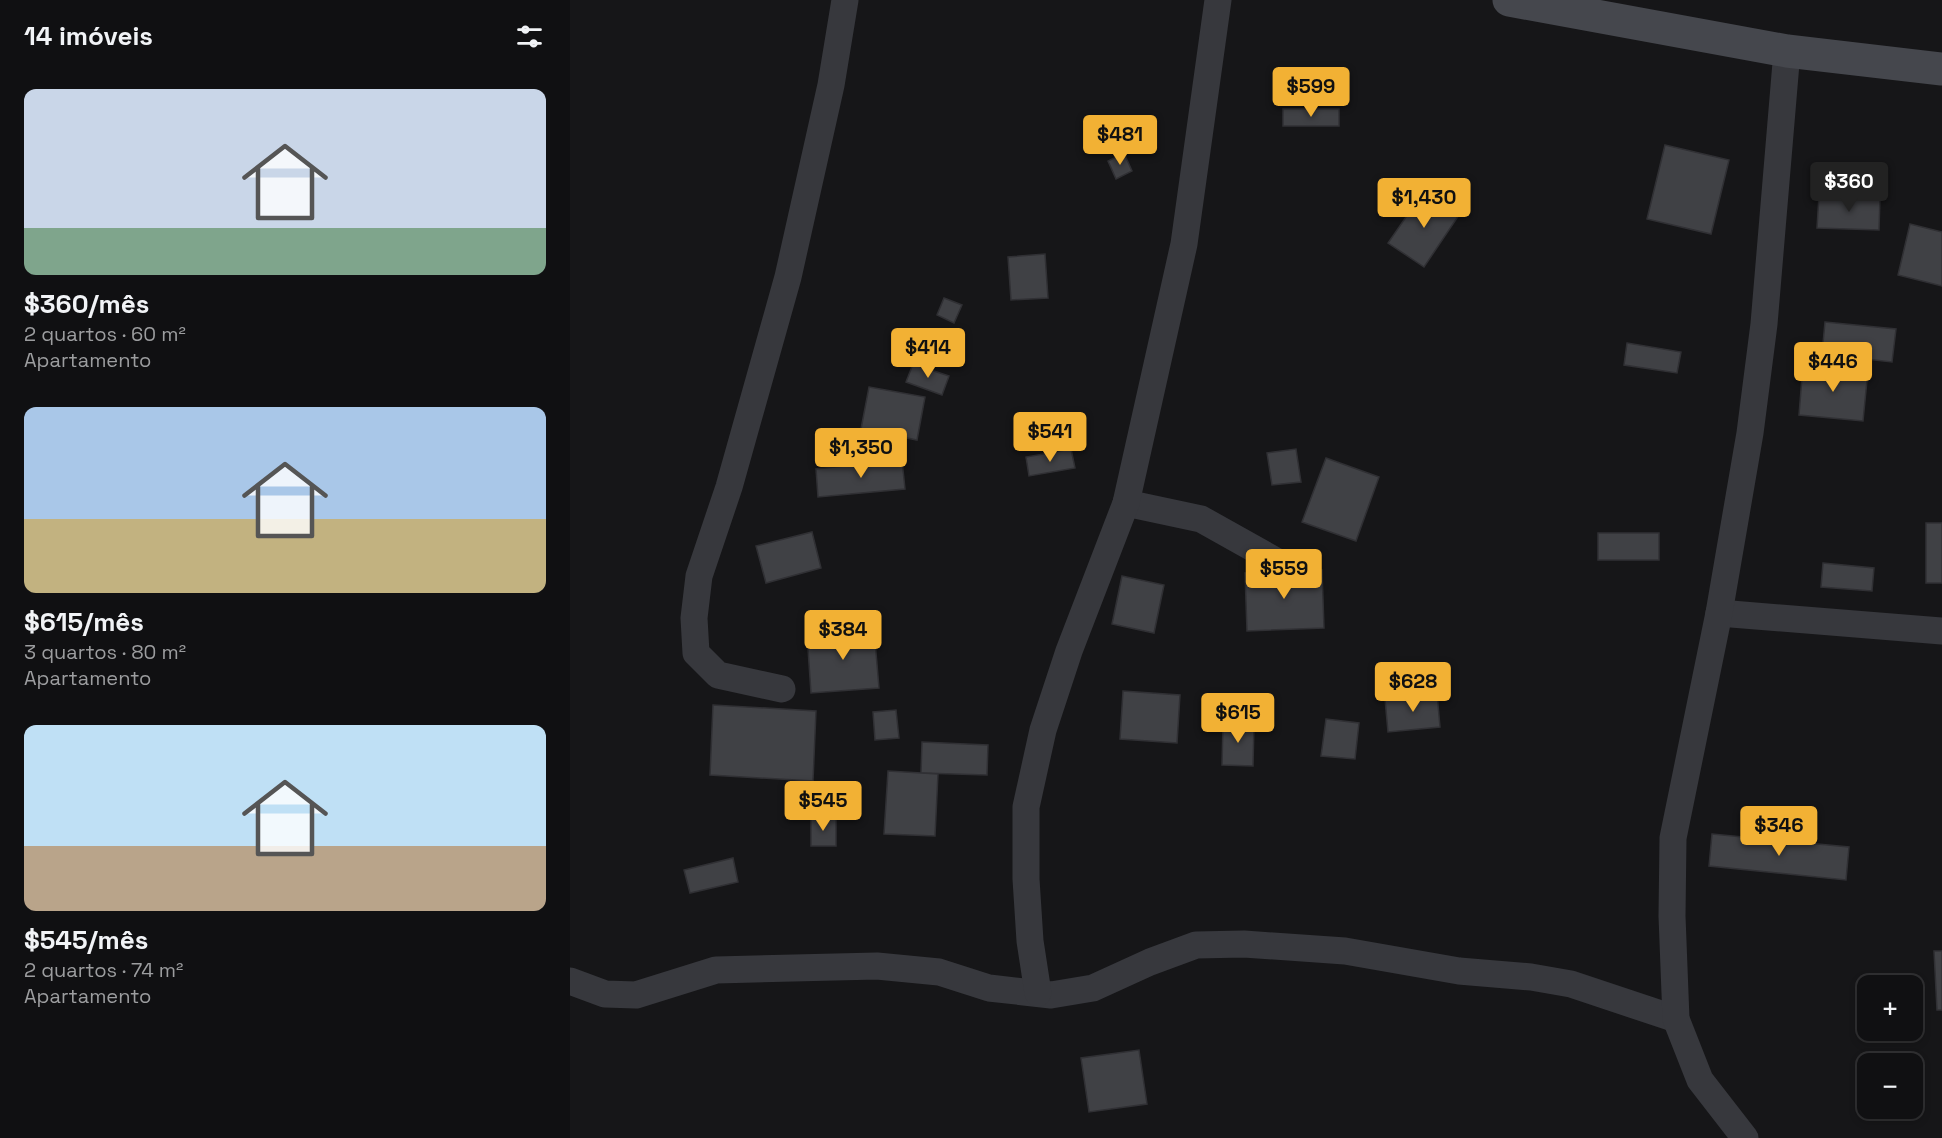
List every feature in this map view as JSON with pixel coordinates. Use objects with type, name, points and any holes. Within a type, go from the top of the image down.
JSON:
[{"type":"street","points":[[782,689],[718,675],[696,653],[694,618],[699,576],[729,487],[788,277],[831,85],[845,0]]},
{"type":"street","points":[[1038,993],[1030,941],[1026,879],[1026,807],[1043,730],[1069,651],[1126,503],[1184,244],[1218,0]]},
{"type":"street","points":[[1509,0],[1787,51],[1942,69]]},
{"type":"street","points":[[1745,1138],[1700,1080],[1676,1019],[1672,916],[1673,838],[1719,613],[1750,433],[1764,324],[1787,51]]},
{"type":"street","points":[[1126,503],[1201,519],[1283,565]]},
{"type":"street","points":[[1719,613],[1942,631]]},
{"type":"street","points":[[570,981],[605,994],[636,995],[716,970],[877,966],[939,972],[988,988],[1051,995],[1093,988],[1150,962],[1196,945],[1244,944],[1345,951],[1459,971],[1531,977],[1571,984],[1676,1019]]},
{"type":"building","points":[[1283,109],[1339,109],[1339,126],[1283,126]]},
{"type":"building","points":[[1665,145],[1729,160],[1711,234],[1647,219]]},
{"type":"building","points":[[1124,153],[1132,171],[1116,179],[1108,161]]},
{"type":"building","points":[[1424,191],[1459,215],[1424,267],[1388,243]]},
{"type":"building","points":[[1819,195],[1880,197],[1879,230],[1817,228]]},
{"type":"building","points":[[1910,224],[1942,232],[1942,286],[1898,275]]},
{"type":"building","points":[[1045,254],[1048,298],[1011,300],[1008,257]]},
{"type":"building","points":[[944,298],[962,305],[954,323],[937,315]]},
{"type":"building","points":[[1825,322],[1896,329],[1892,362],[1822,354]]},
{"type":"building","points":[[1627,343],[1681,352],[1677,373],[1624,365]]},
{"type":"building","points":[[913,364],[949,376],[942,395],[906,382]]},
{"type":"building","points":[[1803,365],[1868,370],[1863,421],[1799,415]]},
{"type":"building","points":[[869,387],[925,397],[917,440],[861,429]]},
{"type":"building","points":[[1071,449],[1075,468],[1029,476],[1026,457]]},
{"type":"building","points":[[1296,449],[1301,482],[1272,485],[1267,453]]},
{"type":"building","points":[[1326,458],[1379,477],[1356,541],[1302,522]]},
{"type":"building","points":[[902,460],[905,489],[818,497],[816,469]]},
{"type":"building","points":[[1926,523],[1942,523],[1942,583],[1926,583]]},
{"type":"building","points":[[812,532],[821,568],[766,583],[756,546]]},
{"type":"building","points":[[1598,533],[1659,533],[1659,560],[1598,560]]},
{"type":"building","points":[[1823,563],[1874,568],[1872,591],[1821,587]]},
{"type":"building","points":[[1322,570],[1324,628],[1247,631],[1245,573]]},
{"type":"building","points":[[1122,576],[1164,585],[1154,633],[1112,624]]},
{"type":"building","points":[[874,629],[879,688],[811,693],[807,634]]},
{"type":"building","points":[[1123,691],[1180,695],[1177,743],[1120,739]]},
{"type":"building","points":[[1437,693],[1440,727],[1388,732],[1385,699]]},
{"type":"building","points":[[713,705],[816,711],[813,781],[710,775]]},
{"type":"building","points":[[896,710],[899,738],[875,740],[873,712]]},
{"type":"building","points":[[1326,719],[1359,723],[1355,759],[1321,756]]},
{"type":"building","points":[[1223,723],[1254,724],[1253,766],[1222,765]]},
{"type":"building","points":[[922,742],[988,745],[987,775],[921,773]]},
{"type":"building","points":[[888,771],[938,774],[935,836],[884,834]]},
{"type":"building","points":[[811,818],[836,818],[836,846],[811,846]]},
{"type":"building","points":[[1712,834],[1849,847],[1846,880],[1709,866]]},
{"type":"building","points":[[733,858],[738,882],[690,893],[684,870]]},
{"type":"building","points":[[1934,951],[1942,951],[1942,1010],[1937,1010]]},
{"type":"building","points":[[1139,1050],[1147,1104],[1089,1112],[1081,1058]]}]
